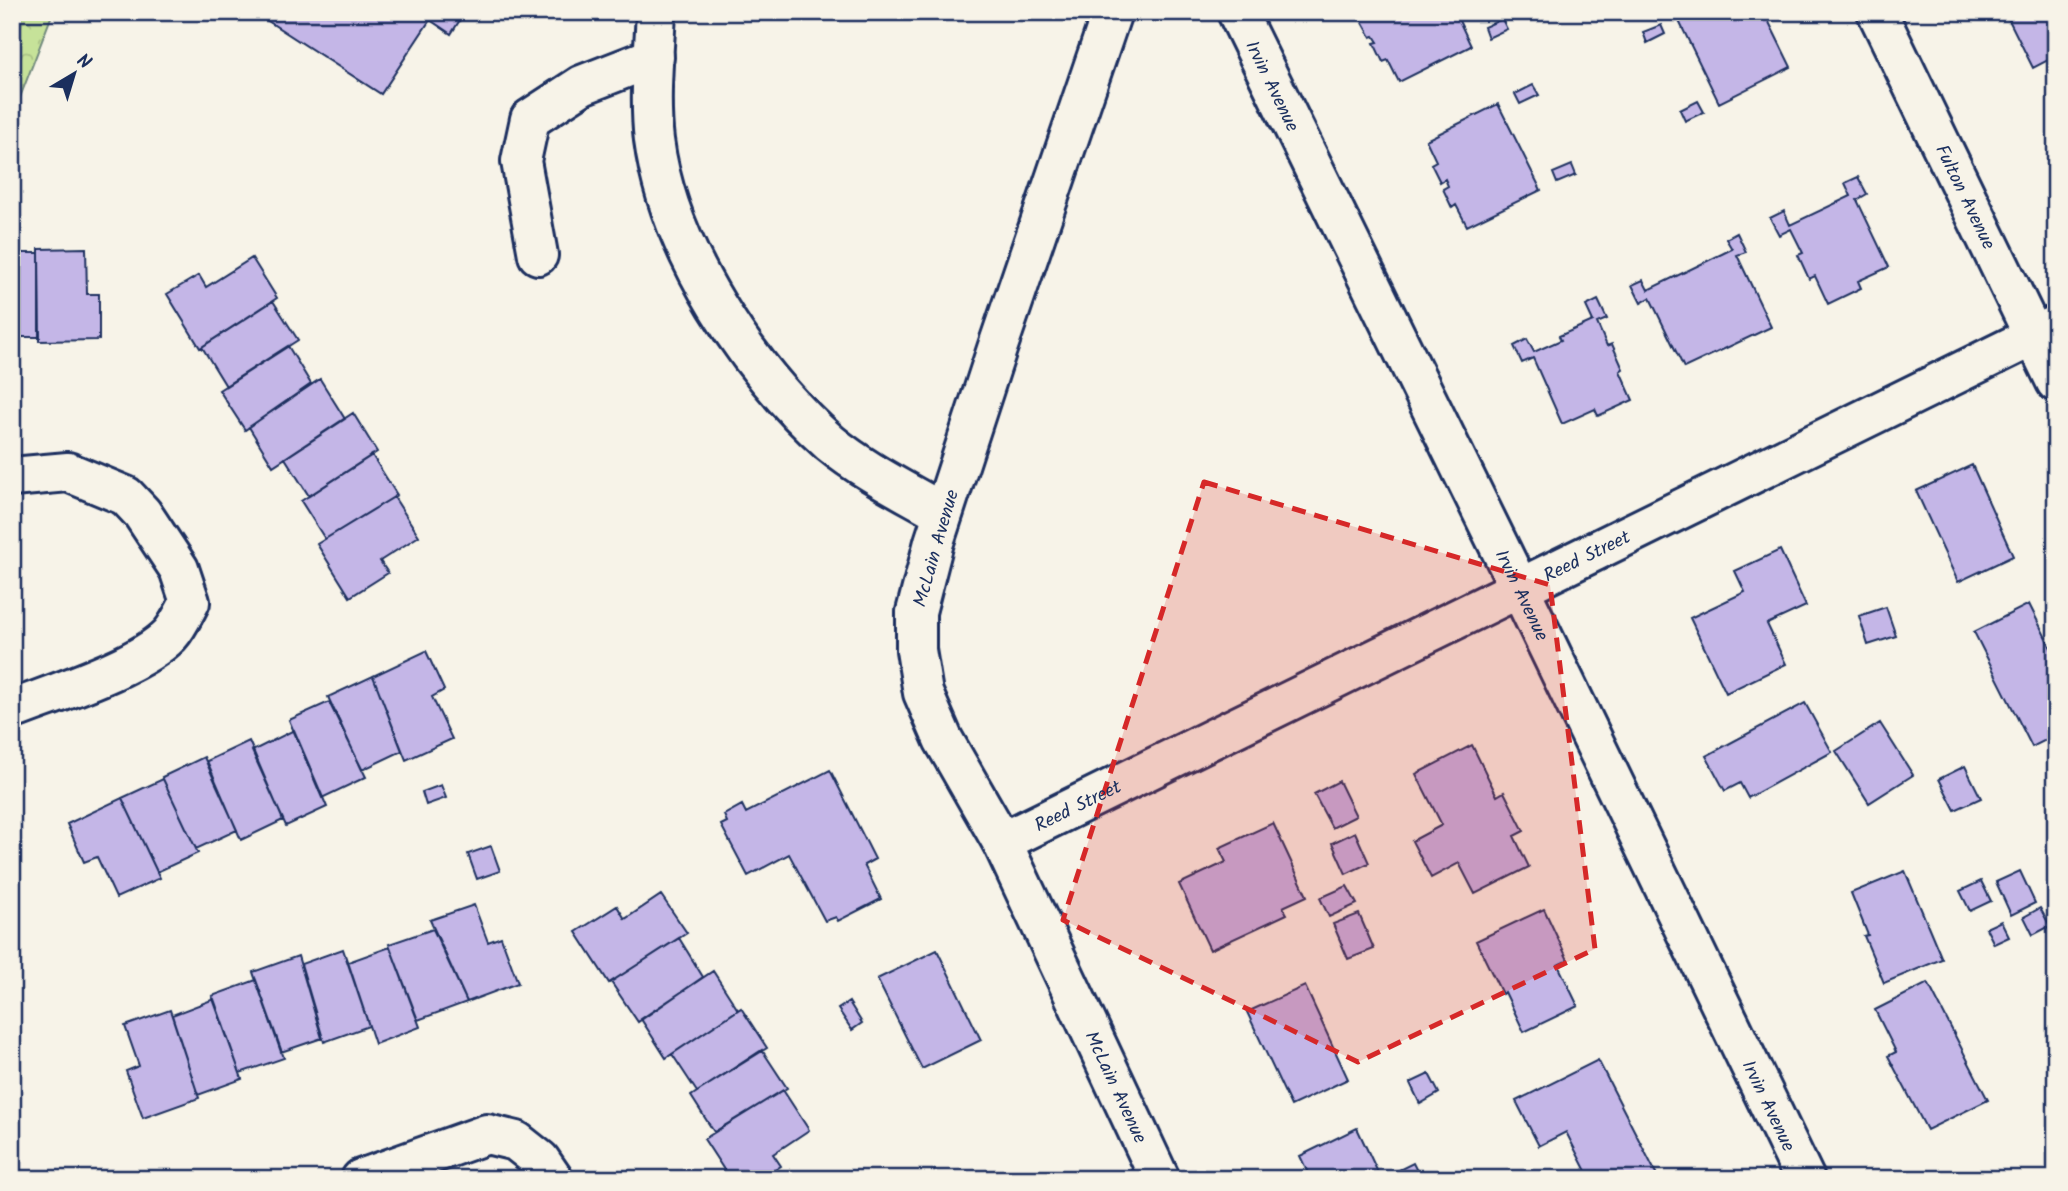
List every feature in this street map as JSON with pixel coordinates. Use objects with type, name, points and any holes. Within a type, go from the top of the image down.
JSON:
[{"type":"street","points":[[656,12],[654,141],[670,208],[692,264],[743,344],[793,405],[831,443],[875,474],[943,513]]},
{"type":"street","name":"McLain Avenue","points":[[1112,12],[943,513],[916,612],[916,650],[923,693],[943,739],[1003,842],[1160,1179]]},
{"type":"street","name":"Irvin Avenue","points":[[1237,12],[1805,1179]]},
{"type":"street","name":"Fulton Avenue","points":[[1877,12],[2045,330],[2056,382]]},
{"type":"street","points":[[538,256],[521,161],[530,118],[582,85],[654,57]]},
{"type":"street","name":"Reed Street","points":[[1003,842],[2045,330]]},
{"type":"street","points":[[12,477],[68,472],[126,496],[142,513],[179,569],[190,602],[171,634],[150,651],[118,668],[12,710]]},
{"type":"street","points":[[361,1179],[487,1134],[516,1141],[540,1160],[553,1179]]},
{"type":"highlighted area","points":[[1204,482],[1550,585],[1595,949],[1358,1062],[1063,920]]},
{"type":"green space","points":[[12,12],[53,12],[12,118]]},
{"type":"building","points":[[254,12],[465,12],[451,34],[430,20],[381,94]]},
{"type":"building","points":[[1363,12],[1455,12],[1471,46],[1399,82],[1388,60],[1383,62],[1374,43],[1378,42],[1374,36],[1371,37],[1361,19],[1365,17]]},
{"type":"building","points":[[1687,12],[1764,12],[1791,67],[1719,103],[1677,17]]},
{"type":"building","points":[[2005,12],[2056,12],[2056,56],[2033,68]]},
{"type":"building","points":[[1502,19],[1507,29],[1488,38],[1484,27]]},
{"type":"building","points":[[1661,25],[1665,34],[1647,43],[1643,32]]},
{"type":"building","points":[[1533,85],[1539,95],[1520,104],[1515,94]]},
{"type":"building","points":[[1698,101],[1704,112],[1685,121],[1680,110]]},
{"type":"building","points":[[1498,104],[1541,190],[1467,226],[1456,205],[1452,208],[1443,189],[1448,186],[1445,179],[1440,182],[1431,164],[1436,161],[1426,140]]},
{"type":"building","points":[[1572,165],[1576,175],[1557,183],[1553,173]]},
{"type":"building","points":[[1858,177],[1867,194],[1857,200],[1889,267],[1858,281],[1861,288],[1828,304],[1815,276],[1809,279],[1798,255],[1803,253],[1791,229],[1779,235],[1770,218],[1784,211],[1790,225],[1851,196],[1845,183]]},
{"type":"building","points":[[1737,233],[1746,252],[1737,255],[1771,327],[1684,368],[1650,298],[1641,303],[1632,285],[1643,280],[1648,290],[1732,249],[1726,239]]},
{"type":"building","points":[[86,248],[87,294],[99,294],[99,340],[39,341],[39,249]]},
{"type":"building","points":[[12,253],[39,253],[40,337],[12,337]]},
{"type":"building","points":[[252,258],[277,298],[200,348],[167,294],[199,275],[206,287]]},
{"type":"building","points":[[1598,300],[1607,319],[1597,323],[1607,346],[1612,344],[1633,400],[1598,416],[1595,409],[1562,424],[1533,358],[1522,363],[1514,346],[1527,339],[1534,352],[1561,340],[1559,336],[1593,321],[1586,306]]},
{"type":"building","points":[[273,301],[298,340],[226,386],[202,347]]},
{"type":"building","points":[[288,346],[311,384],[245,430],[219,390]]},
{"type":"building","points":[[320,379],[345,419],[273,466],[249,427]]},
{"type":"building","points":[[353,413],[377,452],[309,496],[285,458]]},
{"type":"building","points":[[372,455],[397,495],[325,539],[301,501]]},
{"type":"building","points":[[1972,465],[2013,556],[1958,582],[1916,491]]},
{"type":"building","points":[[394,497],[419,536],[380,561],[388,573],[350,597],[317,544]]},
{"type":"building","points":[[1780,550],[1806,606],[1767,624],[1786,664],[1726,693],[1690,618],[1745,592],[1735,571]]},
{"type":"building","points":[[2029,604],[2056,658],[2056,735],[2032,747],[1974,632]]},
{"type":"building","points":[[1886,607],[1896,636],[1868,645],[1859,616]]},
{"type":"building","points":[[426,651],[444,690],[432,697],[452,739],[406,760],[373,676]]},
{"type":"building","points":[[373,676],[402,751],[362,770],[328,697]]},
{"type":"building","points":[[329,702],[366,777],[322,798],[289,720]]},
{"type":"building","points":[[1805,703],[1832,752],[1748,798],[1740,783],[1725,791],[1706,756]]},
{"type":"building","points":[[1880,723],[1913,775],[1869,803],[1836,751]]},
{"type":"building","points":[[294,730],[327,807],[286,826],[252,751]]},
{"type":"building","points":[[249,741],[283,820],[241,840],[207,761]]},
{"type":"building","points":[[1472,745],[1497,796],[1504,792],[1524,831],[1514,836],[1529,867],[1475,894],[1459,863],[1431,878],[1412,841],[1442,825],[1416,774]]},
{"type":"building","points":[[204,757],[237,830],[196,849],[162,777]]},
{"type":"building","points":[[1965,766],[1981,798],[1955,810],[1939,779]]},
{"type":"building","points":[[830,770],[875,859],[864,865],[881,899],[838,921],[836,917],[825,921],[789,854],[748,876],[721,825],[727,822],[724,815],[742,805],[746,813]]},
{"type":"building","points":[[163,779],[198,853],[157,872],[122,798]]},
{"type":"building","points":[[1339,781],[1356,816],[1332,828],[1314,794]]},
{"type":"building","points":[[441,785],[446,798],[426,805],[422,792]]},
{"type":"building","points":[[122,798],[160,878],[116,898],[97,857],[84,862],[67,824]]},
{"type":"building","points":[[1273,823],[1307,896],[1283,907],[1287,914],[1210,950],[1179,884],[1226,862],[1219,848]]},
{"type":"building","points":[[1355,832],[1369,863],[1346,874],[1332,843]]},
{"type":"building","points":[[491,846],[500,871],[477,879],[468,854]]},
{"type":"building","points":[[1905,871],[1942,959],[1884,983],[1864,936],[1868,935],[1851,893]]},
{"type":"building","points":[[2020,871],[2035,903],[2011,915],[1996,882]]},
{"type":"building","points":[[1981,881],[1991,901],[1970,911],[1960,891]]},
{"type":"building","points":[[1347,886],[1357,904],[1329,917],[1320,898]]},
{"type":"building","points":[[661,895],[687,933],[609,983],[576,932],[617,906],[625,919]]},
{"type":"building","points":[[474,905],[488,942],[501,937],[518,983],[467,1002],[430,920]]},
{"type":"building","points":[[2040,908],[2050,926],[2033,935],[2024,917]]},
{"type":"building","points":[[1544,909],[1568,960],[1558,965],[1578,1006],[1524,1032],[1476,941]]},
{"type":"building","points":[[1359,914],[1374,949],[1348,959],[1333,924]]},
{"type":"building","points":[[2001,921],[2009,937],[1994,944],[1986,928]]},
{"type":"building","points":[[433,929],[467,1002],[418,1020],[389,944]]},
{"type":"building","points":[[679,938],[703,977],[638,1022],[611,982]]},
{"type":"building","points":[[390,947],[420,1027],[375,1044],[348,962]]},
{"type":"building","points":[[343,949],[369,1026],[324,1042],[301,964]]},
{"type":"building","points":[[937,950],[981,1040],[922,1069],[877,979]]},
{"type":"building","points":[[298,956],[322,1038],[281,1052],[253,972]]},
{"type":"building","points":[[713,971],[738,1010],[666,1058],[641,1019]]},
{"type":"building","points":[[256,980],[284,1058],[240,1073],[212,996]]},
{"type":"building","points":[[1928,983],[1988,1100],[1927,1130],[1888,1056],[1896,1052],[1875,1010]]},
{"type":"building","points":[[1305,986],[1348,1079],[1291,1106],[1247,1012]]},
{"type":"building","points":[[214,999],[242,1079],[198,1095],[172,1015]]},
{"type":"building","points":[[849,1002],[862,1023],[852,1030],[838,1009]]},
{"type":"building","points":[[741,1008],[767,1048],[697,1092],[672,1054]]},
{"type":"building","points":[[170,1010],[199,1098],[143,1118],[126,1071],[139,1066],[125,1026]]},
{"type":"building","points":[[762,1050],[787,1088],[714,1132],[691,1096]]},
{"type":"building","points":[[1598,1060],[1659,1179],[1590,1179],[1566,1132],[1539,1146],[1516,1101]]},
{"type":"building","points":[[1429,1074],[1439,1093],[1420,1104],[1410,1083]]},
{"type":"building","points":[[783,1090],[809,1130],[773,1154],[781,1166],[761,1179],[730,1179],[704,1139]]},
{"type":"building","points":[[1357,1128],[1381,1179],[1311,1179],[1300,1156]]},
{"type":"building","points":[[1413,1163],[1421,1179],[1381,1179]]}]
